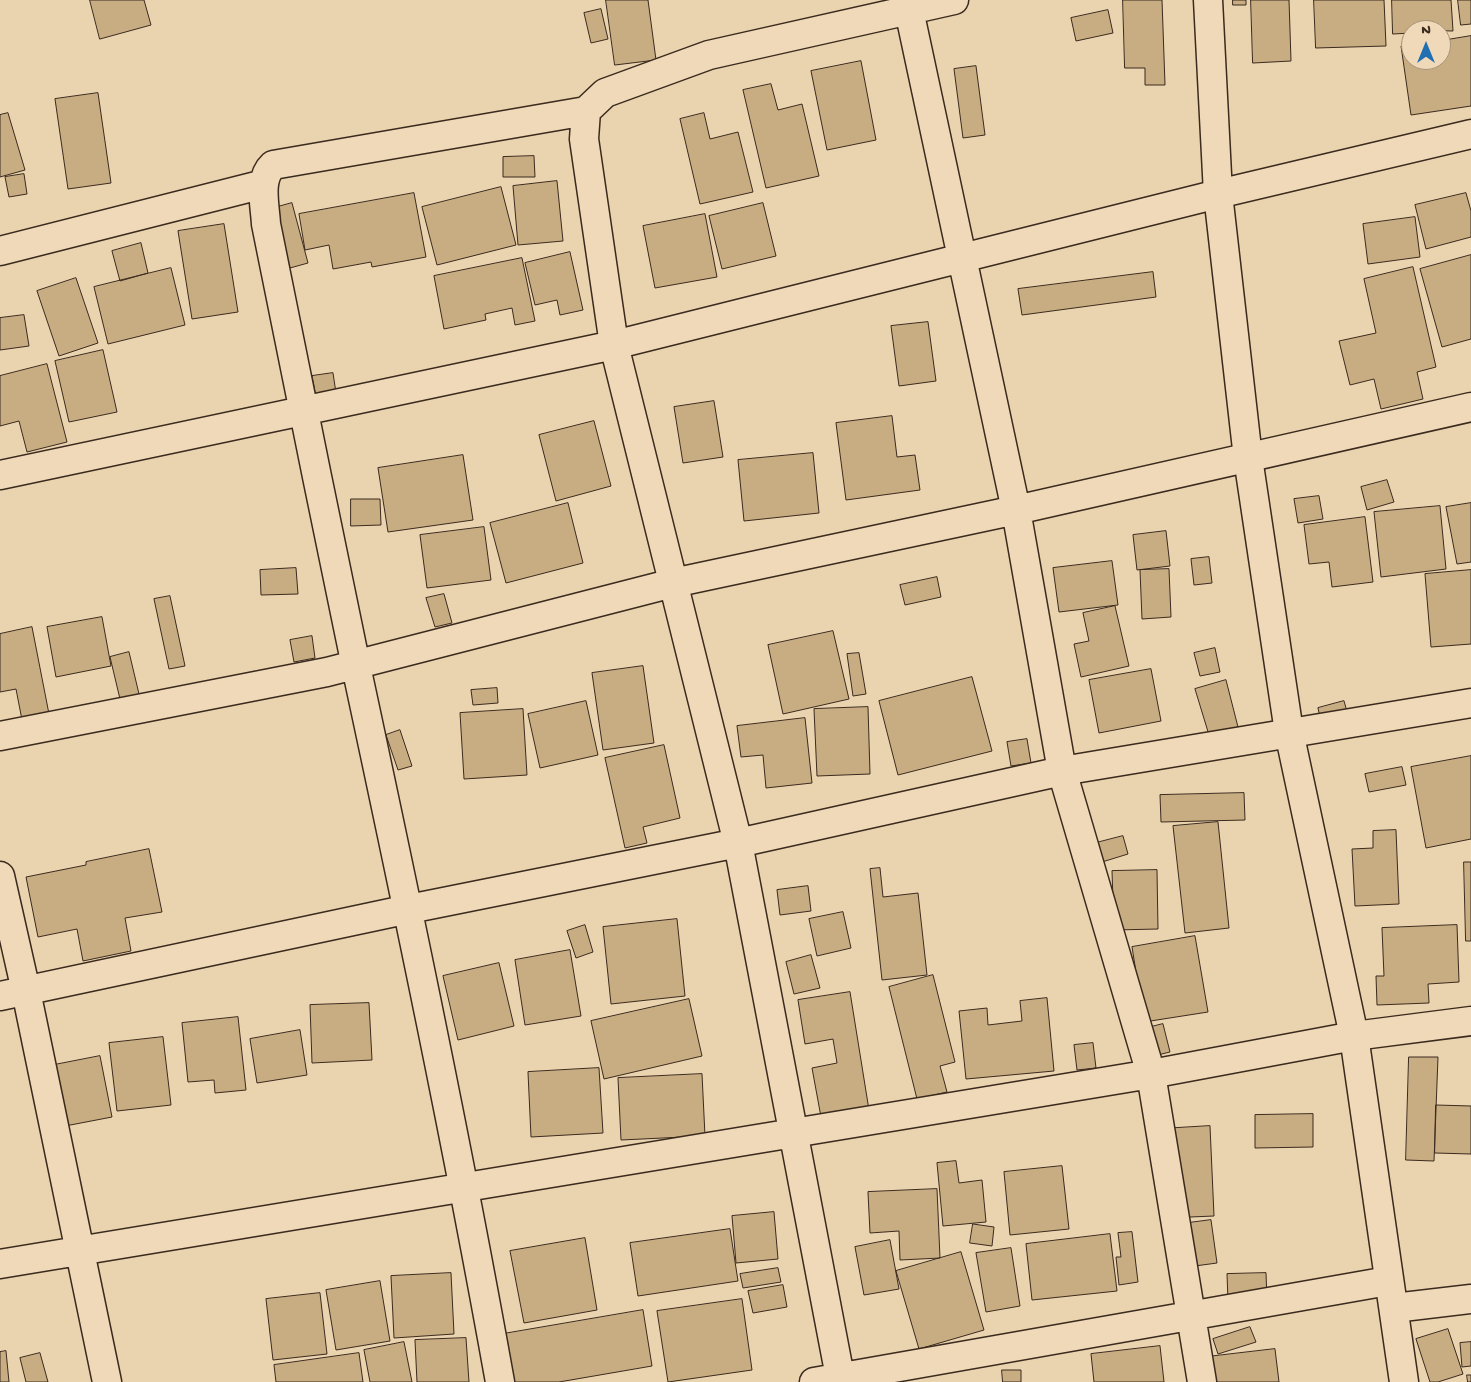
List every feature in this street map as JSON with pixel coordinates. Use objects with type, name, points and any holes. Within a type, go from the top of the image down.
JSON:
[{"type":"street","points":[[500,1382],[465,1187],[409,909],[356,664],[266,224],[264,184],[266,172],[273,165],[586,110],[605,93],[708,55],[954,0]]},
{"type":"street","points":[[1208,0],[1218,194],[1248,458],[1289,732],[1354,1036],[1404,1382]]},
{"type":"street","points":[[909,10],[1016,510],[1062,771],[1151,1074],[1202,1382]]},
{"type":"street","points":[[586,110],[584,138],[614,345],[738,844],[841,1379]]},
{"type":"street","points":[[0,475],[614,345],[1218,194],[1471,134]]},
{"type":"street","points":[[0,251],[264,184]]},
{"type":"street","points":[[0,736],[327,672],[673,583],[1016,510],[1471,406]]},
{"type":"street","points":[[13,994],[409,909],[738,844],[1062,771],[1471,703]]},
{"type":"street","points":[[0,876],[13,994],[79,1250],[107,1382]]},
{"type":"street","points":[[0,1264],[1151,1074],[1354,1036],[1471,1021]]},
{"type":"street","points":[[814,1382],[841,1379],[1388,1281]]},
{"type":"street","points":[[1394,1308],[1471,1299]]},
{"type":"building","points":[[90,0],[144,0],[151,25],[100,39]]},
{"type":"building","points":[[606,0],[648,0],[656,60],[615,65]]},
{"type":"building","points":[[1123,0],[1162,0],[1165,85],[1145,85],[1145,68],[1125,68]]},
{"type":"building","points":[[1233,0],[1246,0],[1246,5],[1233,5]]},
{"type":"building","points":[[1251,0],[1289,0],[1291,61],[1253,63]]},
{"type":"building","points":[[1314,0],[1384,0],[1386,46],[1316,48]]},
{"type":"building","points":[[1392,0],[1451,0],[1453,31],[1451,31],[1451,20],[1401,20],[1401,34],[1393,34]]},
{"type":"building","points":[[1458,0],[1471,0],[1471,24],[1461,25]]},
{"type":"building","points":[[601,9],[608,39],[591,43],[584,13]]},
{"type":"building","points":[[1108,10],[1113,33],[1076,41],[1071,18]]},
{"type":"building","points":[[1471,36],[1471,106],[1411,115],[1404,70],[1451,70],[1451,39]]},
{"type":"building","points":[[861,61],[876,140],[827,150],[811,71]]},
{"type":"building","points":[[976,66],[985,135],[963,138],[954,69]]},
{"type":"building","points":[[771,84],[778,110],[802,104],[819,176],[766,188],[743,90]]},
{"type":"building","points":[[98,93],[111,183],[68,189],[55,99]]},
{"type":"building","points":[[8,113],[25,170],[0,177],[0,115]]},
{"type":"building","points":[[704,113],[710,139],[738,132],[753,192],[700,204],[680,119]]},
{"type":"building","points":[[534,156],[535,177],[503,177],[503,157]]},
{"type":"building","points":[[24,174],[27,194],[9,197],[5,177]]},
{"type":"building","points":[[557,181],[563,241],[518,245],[513,186]]},
{"type":"building","points":[[501,187],[516,245],[437,265],[422,207]]},
{"type":"building","points":[[414,193],[426,257],[372,267],[371,262],[333,269],[329,245],[305,250],[299,214]]},
{"type":"building","points":[[1466,193],[1471,211],[1471,237],[1426,249],[1415,205]]},
{"type":"building","points":[[292,203],[308,263],[290,268],[274,208]]},
{"type":"building","points":[[763,203],[776,256],[722,269],[709,216]]},
{"type":"building","points":[[705,214],[717,277],[655,288],[643,226]]},
{"type":"building","points":[[1415,217],[1420,257],[1368,264],[1363,224]]},
{"type":"building","points":[[224,224],[238,312],[192,319],[178,231]]},
{"type":"building","points":[[141,243],[148,273],[120,281],[112,251]]},
{"type":"building","points":[[570,252],[583,310],[560,315],[557,300],[535,305],[525,263]]},
{"type":"building","points":[[1471,255],[1471,339],[1442,347],[1420,269]]},
{"type":"building","points":[[522,258],[535,321],[515,325],[512,308],[485,314],[486,320],[444,329],[434,276]]},
{"type":"building","points":[[1413,267],[1436,367],[1417,372],[1423,399],[1381,409],[1374,379],[1350,385],[1339,341],[1376,333],[1364,279]]},
{"type":"building","points":[[171,268],[185,325],[108,344],[94,287]]},
{"type":"building","points":[[1153,272],[1156,297],[1022,315],[1018,289]]},
{"type":"building","points":[[76,278],[98,343],[59,356],[37,291]]},
{"type":"building","points":[[24,315],[29,346],[0,350],[0,318]]},
{"type":"building","points":[[928,322],[936,381],[899,386],[891,326]]},
{"type":"building","points":[[103,350],[117,412],[69,422],[55,361]]},
{"type":"building","points":[[47,364],[67,442],[27,452],[19,421],[0,426],[0,376]]},
{"type":"building","points":[[333,373],[336,393],[316,397],[312,376]]},
{"type":"building","points":[[714,401],[723,457],[683,463],[674,407]]},
{"type":"building","points":[[892,416],[897,457],[915,455],[920,490],[846,500],[836,423]]},
{"type":"building","points":[[594,421],[611,486],[556,501],[539,435]]},
{"type":"building","points":[[813,453],[819,513],[744,521],[738,460]]},
{"type":"building","points":[[463,455],[473,520],[388,532],[378,468]]},
{"type":"building","points":[[1387,480],[1394,502],[1367,510],[1361,487]]},
{"type":"building","points":[[1319,496],[1323,519],[1298,523],[1294,499]]},
{"type":"building","points":[[351,499],[380,499],[381,525],[351,526]]},
{"type":"building","points":[[568,503],[583,563],[506,583],[490,523]]},
{"type":"building","points":[[1471,503],[1471,562],[1457,564],[1446,507]]},
{"type":"building","points":[[1440,506],[1446,569],[1381,577],[1374,512]]},
{"type":"building","points":[[1365,517],[1373,582],[1332,587],[1329,562],[1309,564],[1304,525]]},
{"type":"building","points":[[484,527],[491,580],[427,588],[420,535]]},
{"type":"building","points":[[1166,531],[1170,566],[1137,570],[1133,535]]},
{"type":"building","points":[[1209,557],[1212,583],[1194,585],[1191,559]]},
{"type":"building","points":[[1112,561],[1118,605],[1059,612],[1053,568]]},
{"type":"building","points":[[296,568],[298,594],[261,595],[260,570]]},
{"type":"building","points":[[1169,569],[1171,617],[1142,619],[1140,570]]},
{"type":"building","points":[[1471,570],[1471,644],[1431,647],[1425,574]]},
{"type":"building","points":[[937,577],[941,597],[905,605],[900,585]]},
{"type":"building","points":[[444,594],[452,623],[435,627],[426,598]]},
{"type":"building","points":[[170,596],[185,666],[169,669],[154,599]]},
{"type":"building","points":[[1115,606],[1129,666],[1081,677],[1074,644],[1089,641],[1083,613]]},
{"type":"building","points":[[102,617],[111,666],[56,677],[47,627]]},
{"type":"building","points":[[32,627],[49,714],[22,720],[16,689],[0,692],[0,634]]},
{"type":"building","points":[[833,631],[849,699],[783,714],[768,645]]},
{"type":"building","points":[[312,636],[315,658],[294,662],[290,640]]},
{"type":"building","points":[[1215,648],[1220,672],[1200,676],[1194,653]]},
{"type":"building","points":[[129,652],[139,694],[120,699],[110,657]]},
{"type":"building","points":[[859,653],[866,694],[853,696],[847,654]]},
{"type":"building","points":[[643,666],[654,743],[603,750],[592,673]]},
{"type":"building","points":[[1151,669],[1161,721],[1099,733],[1089,680]]},
{"type":"building","points":[[972,677],[992,751],[898,775],[879,701]]},
{"type":"building","points":[[1226,680],[1238,727],[1209,735],[1195,689]]},
{"type":"building","points":[[497,688],[498,703],[473,705],[471,690]]},
{"type":"building","points":[[586,701],[598,755],[540,768],[528,714]]},
{"type":"building","points":[[1344,701],[1348,715],[1321,722],[1318,708]]},
{"type":"building","points":[[868,707],[870,774],[817,776],[814,709]]},
{"type":"building","points":[[523,709],[527,775],[464,779],[460,713]]},
{"type":"building","points":[[805,718],[812,783],[766,788],[763,755],[741,757],[737,726]]},
{"type":"building","points":[[400,730],[412,766],[398,770],[386,735]]},
{"type":"building","points":[[1027,739],[1031,763],[1011,766],[1007,742]]},
{"type":"building","points":[[664,745],[680,818],[643,827],[647,843],[625,848],[605,758]]},
{"type":"building","points":[[1471,756],[1471,839],[1426,848],[1411,767]]},
{"type":"building","points":[[1402,767],[1406,785],[1369,792],[1365,774]]},
{"type":"building","points":[[1244,793],[1245,820],[1161,822],[1160,795]]},
{"type":"building","points":[[1218,822],[1229,928],[1185,933],[1173,826]]},
{"type":"building","points":[[1396,830],[1399,904],[1355,906],[1352,849],[1373,848],[1373,831]]},
{"type":"building","points":[[1123,836],[1128,854],[1102,862],[1096,843]]},
{"type":"building","points":[[149,849],[162,912],[125,918],[131,951],[83,961],[77,929],[38,937],[26,877],[86,865],[86,862]]},
{"type":"building","points":[[1464,862],[1471,862],[1471,941],[1466,941]]},
{"type":"building","points":[[880,868],[883,897],[918,893],[927,975],[882,980],[870,869]]},
{"type":"building","points":[[1157,870],[1158,929],[1114,930],[1112,871]]},
{"type":"building","points":[[808,886],[811,911],[780,915],[777,890]]},
{"type":"building","points":[[843,912],[851,948],[817,956],[809,919]]},
{"type":"building","points":[[677,919],[685,996],[611,1004],[603,927]]},
{"type":"building","points":[[585,925],[593,952],[576,958],[567,931]]},
{"type":"building","points":[[1457,925],[1459,982],[1428,984],[1429,1003],[1377,1005],[1376,976],[1384,976],[1382,928]]},
{"type":"building","points":[[1195,936],[1208,1012],[1144,1022],[1132,947]]},
{"type":"building","points":[[570,950],[581,1016],[525,1025],[515,960]]},
{"type":"building","points":[[811,955],[820,988],[794,994],[786,962]]},
{"type":"building","points":[[499,963],[514,1026],[458,1040],[443,976]]},
{"type":"building","points":[[933,975],[955,1062],[940,1066],[947,1092],[917,1099],[889,987]]},
{"type":"building","points":[[850,992],[869,1110],[821,1117],[812,1068],[837,1063],[833,1039],[805,1044],[798,1000]]},
{"type":"building","points":[[1047,998],[1054,1071],[966,1079],[959,1011],[987,1008],[988,1025],[1022,1021],[1020,1001]]},
{"type":"building","points":[[689,999],[702,1056],[604,1079],[591,1021]]},
{"type":"building","points":[[369,1003],[372,1060],[312,1063],[310,1005]]},
{"type":"building","points":[[238,1017],[246,1090],[215,1093],[214,1080],[188,1082],[182,1023]]},
{"type":"building","points":[[1163,1024],[1170,1052],[1145,1058],[1139,1030]]},
{"type":"building","points":[[300,1030],[307,1075],[257,1083],[250,1039]]},
{"type":"building","points":[[163,1037],[171,1105],[117,1111],[109,1043]]},
{"type":"building","points":[[1093,1043],[1096,1068],[1077,1070],[1074,1045]]},
{"type":"building","points":[[100,1056],[112,1117],[60,1127],[49,1066]]},
{"type":"building","points":[[1409,1057],[1438,1057],[1434,1161],[1406,1160]]},
{"type":"building","points":[[599,1068],[603,1133],[531,1137],[528,1072]]},
{"type":"building","points":[[702,1074],[705,1136],[621,1140],[618,1078]]},
{"type":"building","points":[[1436,1105],[1471,1106],[1471,1154],[1435,1153]]},
{"type":"building","points":[[1313,1114],[1313,1147],[1255,1148],[1255,1115]]},
{"type":"building","points":[[1210,1126],[1214,1216],[1166,1218],[1160,1129]]},
{"type":"building","points":[[956,1161],[959,1183],[982,1180],[986,1222],[943,1226],[937,1163]]},
{"type":"building","points":[[1062,1166],[1069,1229],[1010,1235],[1004,1172]]},
{"type":"building","points":[[937,1189],[940,1258],[900,1260],[899,1231],[870,1233],[868,1192]]},
{"type":"building","points":[[774,1212],[778,1259],[736,1263],[732,1216]]},
{"type":"building","points":[[1211,1220],[1217,1263],[1180,1268],[1173,1225]]},
{"type":"building","points":[[973,1224],[994,1227],[992,1246],[970,1243]]},
{"type":"building","points":[[730,1229],[738,1281],[638,1296],[630,1243]]},
{"type":"building","points":[[1132,1232],[1138,1282],[1119,1285],[1116,1257],[1121,1257],[1118,1233]]},
{"type":"building","points":[[1110,1234],[1117,1291],[1032,1300],[1026,1244]]},
{"type":"building","points":[[585,1238],[597,1310],[524,1323],[510,1251]]},
{"type":"building","points":[[890,1240],[899,1289],[864,1295],[855,1247]]},
{"type":"building","points":[[1011,1248],[1020,1306],[986,1312],[976,1253]]},
{"type":"building","points":[[961,1252],[984,1330],[919,1349],[896,1271]]},
{"type":"building","points":[[778,1268],[781,1282],[743,1288],[740,1274]]},
{"type":"building","points":[[451,1273],[454,1334],[394,1338],[391,1276]]},
{"type":"building","points":[[1266,1273],[1267,1300],[1228,1301],[1227,1274]]},
{"type":"building","points":[[380,1281],[390,1341],[336,1350],[326,1290]]},
{"type":"building","points":[[783,1285],[787,1307],[753,1313],[748,1291]]},
{"type":"building","points":[[320,1293],[327,1354],[273,1360],[266,1299]]},
{"type":"building","points":[[742,1299],[752,1370],[668,1382],[657,1311]]},
{"type":"building","points":[[643,1310],[652,1366],[559,1382],[512,1382],[503,1334]]},
{"type":"building","points":[[1250,1327],[1256,1342],[1218,1354],[1213,1339]]},
{"type":"building","points":[[1448,1329],[1463,1374],[1438,1382],[1430,1382],[1416,1339]]},
{"type":"building","points":[[466,1338],[469,1382],[417,1382],[415,1340]]},
{"type":"building","points":[[404,1342],[412,1382],[370,1382],[364,1350]]},
{"type":"building","points":[[1471,1342],[1471,1366],[1462,1367],[1460,1343]]},
{"type":"building","points":[[1160,1346],[1164,1382],[1094,1382],[1091,1354]]},
{"type":"building","points":[[1275,1349],[1279,1382],[1201,1382],[1198,1358]]},
{"type":"building","points":[[6,1351],[9,1382],[0,1382],[0,1352]]},
{"type":"building","points":[[40,1353],[48,1382],[26,1382],[20,1358]]},
{"type":"building","points":[[359,1353],[363,1382],[276,1382],[274,1365]]},
{"type":"building","points":[[1002,1370],[1021,1370],[1021,1382],[1003,1382]]},
{"type":"building","points":[[1467,1375],[1471,1375],[1471,1382],[1468,1382]]}]
